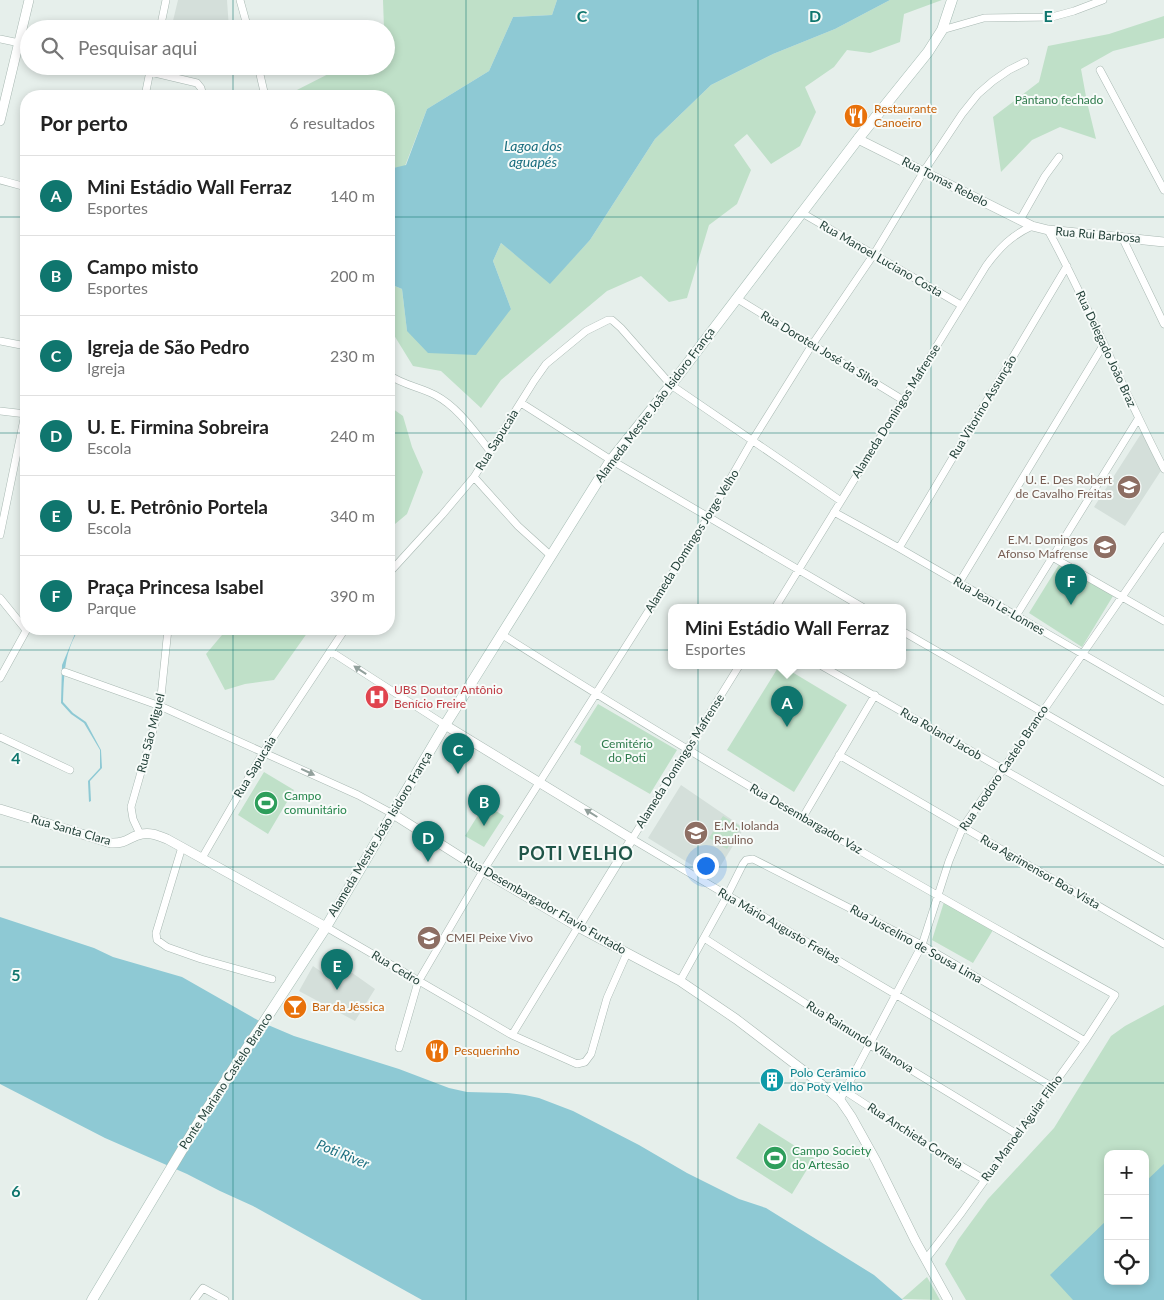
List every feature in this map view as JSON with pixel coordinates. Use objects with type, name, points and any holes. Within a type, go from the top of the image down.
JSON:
[{"type":"main road","name":"Alameda Mestre João Isidoro França","points":[[306,958],[445,725],[611,460],[671,385],[858,139],[919,64],[942,30],[952,0]]},
{"type":"main road","name":"Ponte Mariano Castelo Branco","points":[[92,1300],[200,1120],[306,958]]},
{"type":"street","points":[[27,20],[29,0]]},
{"type":"street","points":[[162,20],[166,0]]},
{"type":"street","points":[[240,0],[246,20]]},
{"type":"street","points":[[942,30],[984,18],[1052,17],[1103,0]]},
{"type":"street","points":[[0,39],[20,43]]},
{"type":"street","points":[[0,121],[20,57]]},
{"type":"street","name":"Alameda Domingos Jorge Velho","points":[[399,1048],[418,982],[483,871],[708,516],[752,440],[812,345],[874,254],[924,171],[962,114],[978,94],[993,81],[1025,62]]},
{"type":"street","points":[[1100,70],[1164,190]]},
{"type":"street","points":[[146,90],[150,75]]},
{"type":"street","points":[[171,75],[197,83],[202,90]]},
{"type":"street","points":[[260,75],[264,90]]},
{"type":"street","name":"Rua Tomas Rebelo","points":[[858,139],[1032,226]]},
{"type":"street","points":[[1020,220],[1040,184],[1059,157]]},
{"type":"street","points":[[0,180],[20,185]]},
{"type":"street","name":"Rua Manoel Luciano Costa","points":[[802,213],[961,305]]},
{"type":"street","name":"Rua Rui Barbosa","points":[[1032,226],[1048,230],[1164,242]]},
{"type":"street","name":"Alameda Domingos Mafrense","points":[[778,604],[961,305],[998,251],[1009,239],[1032,226]]},
{"type":"street","name":"Rua Delegado João Braz","points":[[1048,230],[1067,266],[1138,419],[1164,469]]},
{"type":"street","points":[[1122,237],[1164,324]]},
{"type":"street","name":"Rua Vitorino Assunção","points":[[899,548],[1067,266]]},
{"type":"street","name":"Rua Doroteu José da Silva","points":[[736,298],[903,400]]},
{"type":"street","name":"Rua Sapucaia","points":[[395,566],[474,477],[534,380],[546,364],[593,326],[612,320],[671,385]]},
{"type":"street","points":[[0,341],[20,345]]},
{"type":"street","points":[[959,582],[1104,344]]},
{"type":"street","points":[[395,379],[434,394],[444,400],[456,411],[490,451]]},
{"type":"street","points":[[671,385],[841,501]]},
{"type":"street","points":[[521,403],[611,460],[857,604]]},
{"type":"street","points":[[0,411],[20,413]]},
{"type":"street","points":[[1016,616],[1054,558],[1138,419]]},
{"type":"street","points":[[0,535],[20,442]]},
{"type":"street","points":[[474,477],[518,526],[550,555]]},
{"type":"street","name":"Rua Jean Le-Lonnes","points":[[834,512],[1164,701]]},
{"type":"street","name":"Rua Teodoro Castelo Branco","points":[[840,1100],[922,944],[937,896],[963,827],[1163,539]]},
{"type":"street","points":[[1054,558],[1164,621]]},
{"type":"street","points":[[0,598],[20,622]]},
{"type":"street","points":[[906,632],[1164,782]]},
{"type":"street","name":"Rua Desembargador Vaz","points":[[501,634],[686,750],[937,896],[1115,995]]},
{"type":"street","points":[[0,678],[24,635]]},
{"type":"street","name":"Rua São Miguel","points":[[140,834],[133,819],[131,807],[160,706],[167,635]]},
{"type":"street","name":"Rua Sapucaia","points":[[202,858],[264,751],[341,635]]},
{"type":"street","name":"Rua Mário Augusto Freitas","points":[[330,651],[445,725],[728,896],[1052,1086]]},
{"type":"street","name":"Alameda Domingos Mafrense","points":[[512,1035],[737,669]]},
{"type":"street","name":"Rua Roland Jacob","points":[[827,669],[1164,861]]},
{"type":"street","name":"Rua Desembargador Flavio Furtado","points":[[66,672],[160,706],[264,751],[358,795],[393,814],[483,871],[578,927],[680,981],[751,1030],[840,1100],[864,1139],[948,1300]]},
{"type":"street","points":[[803,817],[875,695]]},
{"type":"street","points":[[0,737],[70,770]]},
{"type":"street","name":"Rua Agrimensor Boa Vista","points":[[839,755],[1164,944]]},
{"type":"street","name":"Rua Santa Clara","points":[[0,809],[111,843],[126,842],[140,834]]},
{"type":"street","name":"Rua Cedro","points":[[140,834],[156,835],[182,847],[326,927],[512,1035],[577,1064],[585,1062],[591,1054],[607,998],[627,953]]},
{"type":"street","points":[[182,847],[156,933],[158,940],[167,947],[202,959],[272,979]]},
{"type":"street","name":"Rua Juscelino de Sousa Lima","points":[[728,896],[743,864],[749,859],[757,860],[922,944],[1085,1041]]},
{"type":"street","points":[[680,981],[728,896]]},
{"type":"street","name":"Rua Raimundo Vilanova","points":[[704,938],[870,1045],[1017,1134]]},
{"type":"street","name":"Rua Manoel Aguiar Filho","points":[[926,1259],[1085,1041],[1115,995]]},
{"type":"street","name":"Rua Anchieta Correia","points":[[845,1092],[985,1180]]},
{"type":"street","points":[[194,1300],[203,1288],[225,1300]]},
{"type":"shaded area","points":[[178,0],[227,0],[228,20],[173,20]]},
{"type":"shaded area","name":"U. E. Des Robert de Cavalho Freitas","points":[[1146,426],[1164,462],[1164,466],[1125,526],[1094,507]]},
{"type":"shaded area","name":"E.M. Iolanda Raulino","points":[[681,785],[744,828],[713,878],[648,838]]},
{"type":"shaded area","points":[[334,960],[375,989],[355,1021],[299,991],[313,966],[326,975]]},
{"type":"green space","points":[[383,0],[557,0],[552,15],[513,17],[489,71],[427,109],[405,166],[395,168],[395,90],[297,90],[326,75],[395,75],[395,20],[384,20]]},
{"type":"green space","points":[[890,0],[942,0],[904,14],[900,42],[870,53],[847,50],[834,67],[805,87],[816,112],[800,146],[771,164],[747,134],[734,145],[751,170],[737,204],[709,225],[687,298],[669,302],[641,276],[607,291],[501,380],[481,408],[441,371],[413,366],[395,337],[395,286],[402,289],[407,331],[511,309],[493,261],[501,243],[550,283],[590,240],[655,139],[711,85],[773,54],[835,29]]},
{"type":"green space","name":"Pântano fechado","points":[[1164,16],[1164,38],[1113,51],[1081,69],[1096,139],[1060,127],[1032,140],[1001,172],[993,117],[1039,82],[1048,46],[1109,34]]},
{"type":"green space","points":[[395,410],[403,416],[412,447],[423,472],[407,514],[395,524]]},
{"type":"green space","points":[[1060,563],[1113,596],[1082,647],[1029,613]]},
{"type":"green space","points":[[222,635],[306,635],[274,680],[245,684],[225,690],[206,654]]},
{"type":"green space","points":[[777,669],[787,669],[847,705],[794,792],[727,750]]},
{"type":"green space","name":"Cemitério do Poti","points":[[598,704],[677,750],[650,794],[580,754],[581,746],[574,742]]},
{"type":"green space","name":"Campo comunitário","points":[[264,772],[294,790],[268,834],[238,815]]},
{"type":"green space","points":[[485,804],[504,816],[484,847],[465,836]]},
{"type":"green space","points":[[723,816],[741,827],[727,849],[709,838]]},
{"type":"green space","points":[[944,902],[993,930],[973,963],[932,940]]},
{"type":"green space","points":[[1164,1005],[1164,1300],[966,1300],[945,1264],[958,1240],[988,1199],[1054,1128],[1111,1036],[1125,1026]]},
{"type":"green space","name":"Campo Society do Artesão","points":[[759,1123],[814,1158],[792,1194],[736,1158]]},
{"type":"green space","points":[[927,1277],[940,1300],[902,1299]]},
{"type":"water","name":"Lagoa dos aguapés","points":[[557,0],[890,0],[835,29],[773,54],[711,85],[655,139],[590,240],[550,284],[501,243],[493,261],[511,309],[476,355],[428,353],[407,331],[402,289],[395,286],[395,168],[406,165],[427,109],[489,71],[513,17],[552,15]]},
{"type":"water","points":[[74,635],[76,635],[70,646],[66,664],[63,702],[73,713],[86,722],[101,750],[102,768],[90,781],[91,801],[89,802],[88,781],[100,768],[100,750],[84,723],[71,714],[61,703],[62,665]]},
{"type":"water","name":"Poti River","points":[[0,917],[94,948],[113,957],[182,977],[261,1022],[294,1036],[399,1069],[449,1088],[467,1092],[525,1095],[539,1098],[573,1111],[639,1145],[687,1173],[739,1199],[766,1208],[874,1275],[903,1300],[422,1300],[253,1206],[187,1174],[105,1138],[0,1084]]},
{"type":"water","points":[[1164,1164],[1164,1300],[1073,1300],[1050,1275],[1104,1223],[1104,1285],[1149,1285],[1149,1178]]},
{"type":"place","name":"Restaurante Canoeiro","points":[[856,116]]},
{"type":"place","name":"U. E. Des Robert de Cavalho Freitas","points":[[1129,487]]},
{"type":"place","name":"E.M. Domingos Afonso Mafrense","points":[[1105,547]]},
{"type":"place","name":"Praça Princesa Isabel","points":[[1071,605]]},
{"type":"place","name":"UBS Doutor Antônio Benício Freire","points":[[377,697]]},
{"type":"place","name":"Mini Estádio Wall Ferraz","points":[[787,727]]},
{"type":"place","name":"Igreja de São Pedro","points":[[458,774]]},
{"type":"place","name":"Campo comunitário","points":[[266,803]]},
{"type":"place","name":"Campo misto","points":[[484,826]]},
{"type":"place","name":"E.M. Iolanda Raulino","points":[[696,833]]},
{"type":"place","name":"U. E. Firmina Sobreira","points":[[428,862]]},
{"type":"place","name":"CMEI Peixe Vivo","points":[[429,938]]},
{"type":"place","name":"U. E. Petrônio Portela","points":[[337,990]]},
{"type":"place","name":"Bar da Jéssica","points":[[295,1007]]},
{"type":"place","name":"Pesquerinho","points":[[437,1051]]},
{"type":"place","name":"Polo Cerâmico do Poty Velho","points":[[772,1080]]},
{"type":"place","name":"Campo Society do Artesão","points":[[775,1158]]},
{"type":"district","name":"POTI VELHO","points":[[576,854]]}]
